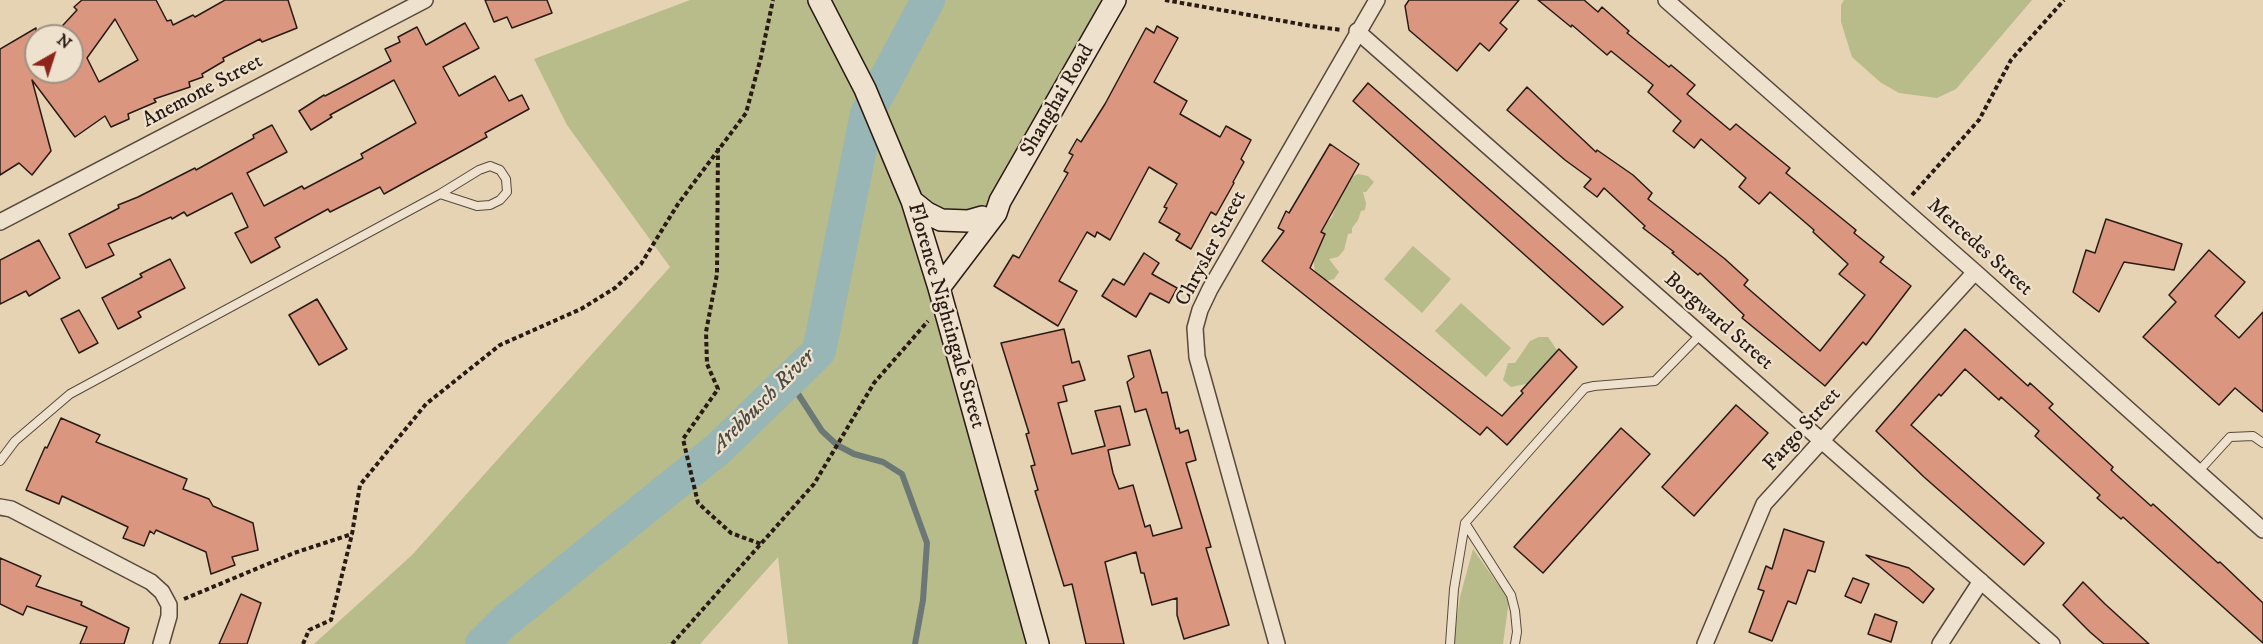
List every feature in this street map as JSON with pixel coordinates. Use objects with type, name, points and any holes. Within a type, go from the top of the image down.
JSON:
[{"type":"main road","name":"Florence Nightingale Street","points":[[819,0],[865,89],[912,201],[1038,644]]},
{"type":"main road","name":"Shanghai Road","points":[[938,288],[996,213],[1000,201],[1115,0]]},
{"type":"main road","points":[[912,201],[927,213],[941,220],[968,221],[982,217]]},
{"type":"main road","name":"Shanghai Road","points":[[938,288],[982,217],[989,208],[1000,201]]},
{"type":"street","name":"Anemone Street","points":[[0,222],[425,0]]},
{"type":"street","name":"Chrysler Street","points":[[1275,644],[1197,357],[1195,328],[1210,289],[1357,31],[1377,0]]},
{"type":"street","name":"Mercedes Street","points":[[1666,0],[2263,530]]},
{"type":"street","name":"Borgward Street","points":[[1357,31],[2052,644]]},
{"type":"street","name":"Fargo Street","points":[[1705,644],[1761,510],[1975,272]]},
{"type":"street","points":[[0,507],[11,509],[151,582],[162,592],[169,605],[169,616],[160,644]]},
{"type":"street","points":[[1940,644],[1981,581]]},
{"type":"lane","points":[[0,461],[15,441],[70,394],[440,194],[479,170],[490,166],[500,170],[506,179],[507,192],[500,200],[490,205],[477,206],[440,194]]},
{"type":"lane","points":[[1450,644],[1454,589],[1465,523],[1585,388],[1655,381],[1701,335]]},
{"type":"lane","points":[[2198,472],[2230,437],[2253,436],[2263,443]]},
{"type":"lane","points":[[1465,523],[1510,595],[1515,611],[1517,632],[1515,644]]},
{"type":"path","points":[[303,644],[309,630],[331,620],[352,534],[360,485],[426,404],[500,345],[581,309],[615,288],[641,264],[678,204],[718,147],[746,113],[761,57],[772,0]]},
{"type":"path","points":[[1165,0],[1311,26],[1357,31]]},
{"type":"path","points":[[1901,207],[1979,120],[2011,60],[2064,0]]},
{"type":"path","points":[[718,147],[717,274],[706,332],[707,364],[718,389],[683,439],[698,503],[731,533],[760,544]]},
{"type":"path","points":[[672,644],[814,484],[874,383],[938,288]]},
{"type":"path","points":[[169,605],[294,553],[352,534]]},
{"type":"green space","points":[[690,0],[1115,0],[982,217],[927,213],[1038,644],[788,644],[778,557],[700,644],[314,644],[412,555],[670,267],[567,125],[534,59]]},
{"type":"green space","points":[[1844,0],[2032,0],[1956,89],[1937,98],[1899,93],[1880,82],[1852,57],[1841,22],[1841,5]]},
{"type":"green space","points":[[1358,174],[1368,176],[1374,182],[1366,192],[1363,192],[1365,210],[1361,211],[1352,228],[1352,233],[1348,234],[1344,250],[1338,257],[1329,259],[1339,272],[1334,279],[1326,281],[1315,272],[1312,248],[1325,224],[1332,217],[1352,177]]},
{"type":"green space","points":[[1413,246],[1451,279],[1422,313],[1384,279]]},
{"type":"green space","points":[[1461,303],[1511,348],[1486,377],[1435,331]]},
{"type":"green space","points":[[1539,337],[1548,337],[1559,353],[1531,383],[1511,387],[1503,380],[1508,363],[1515,363],[1530,341]]},
{"type":"green space","points":[[1473,549],[1509,600],[1503,644],[1453,644],[1460,597]]},
{"type":"building","points":[[82,0],[156,0],[167,21],[171,20],[173,25],[193,15],[195,17],[225,0],[288,0],[297,28],[262,42],[260,39],[223,58],[224,61],[202,74],[203,77],[189,82],[190,87],[154,99],[156,102],[128,114],[129,119],[111,127],[105,116],[75,137],[35,84],[84,84],[84,24],[64,24],[77,10],[74,7]],"holes":[[[115,19],[138,60],[99,82],[87,58]]]},
{"type":"building","points":[[485,0],[547,0],[552,13],[512,28],[507,17],[494,22]]},
{"type":"building","points":[[1409,0],[1519,0],[1500,23],[1507,29],[1489,51],[1480,43],[1457,71],[1409,30],[1405,6]]},
{"type":"building","points":[[1538,0],[1584,0],[1598,12],[1602,7],[1629,31],[1627,33],[1695,85],[1687,94],[1730,130],[1736,124],[1790,168],[1786,173],[1856,230],[1854,233],[1884,257],[1880,262],[1911,286],[1866,345],[1863,342],[1825,386],[1742,318],[1744,315],[1700,273],[1698,275],[1672,253],[1674,252],[1643,228],[1645,226],[1604,188],[1597,197],[1584,187],[1591,179],[1565,160],[1507,110],[1527,87],[1596,152],[1597,150],[1633,175],[1652,193],[1648,199],[1725,259],[1748,280],[1744,285],[1820,351],[1865,295],[1839,274],[1848,264],[1813,232],[1814,230],[1770,192],[1759,204],[1739,187],[1746,178],[1701,139],[1694,148],[1673,131],[1681,121],[1648,92],[1653,85],[1611,51],[1607,55]]},
{"type":"building","points":[[465,23],[479,48],[443,67],[459,96],[495,76],[509,101],[522,95],[529,109],[485,133],[487,137],[384,194],[380,187],[330,212],[328,209],[275,238],[280,247],[251,263],[235,233],[248,227],[232,193],[187,216],[184,212],[108,244],[114,255],[86,268],[69,234],[119,208],[118,205],[195,168],[196,170],[254,138],[253,135],[272,125],[287,152],[247,173],[264,206],[302,186],[304,189],[363,158],[361,154],[416,123],[394,80],[330,115],[332,117],[311,130],[299,111],[324,95],[391,61],[385,49],[400,42],[398,37],[417,27],[426,45]]},
{"type":"building","points":[[1157,26],[1178,38],[1154,82],[1187,101],[1180,114],[1220,137],[1226,126],[1251,140],[1241,159],[1244,162],[1216,215],[1211,212],[1191,249],[1176,240],[1180,234],[1159,222],[1167,208],[1164,207],[1177,184],[1149,167],[1110,240],[1097,232],[1095,237],[1087,232],[1059,281],[1077,291],[1058,326],[994,286],[1013,255],[1019,258],[1068,173],[1064,171],[1073,155],[1069,153],[1077,139],[1081,142],[1105,104],[1146,28],[1154,33]]},
{"type":"building","points":[[24,35],[24,84],[33,84],[51,151],[32,175],[19,163],[0,175],[0,49]]},
{"type":"building","points":[[1368,83],[1623,307],[1603,325],[1353,101]]},
{"type":"building","points":[[1330,144],[1359,164],[1321,232],[1325,234],[1310,268],[1502,416],[1559,349],[1577,367],[1507,445],[1487,427],[1480,435],[1262,261],[1284,231],[1278,228],[1286,211],[1289,213]]},
{"type":"building","points":[[2106,219],[2182,244],[2174,270],[2124,262],[2099,312],[2073,292],[2086,250],[2095,253]]},
{"type":"building","points":[[39,240],[60,278],[29,296],[26,291],[0,304],[0,260]]},
{"type":"building","points":[[2209,250],[2245,282],[2215,316],[2239,338],[2263,312],[2263,412],[2235,388],[2219,405],[2143,337],[2176,302],[2169,295]]},
{"type":"building","points":[[1144,253],[1159,263],[1152,274],[1177,288],[1169,303],[1150,293],[1136,317],[1102,296],[1113,279],[1124,285]]},
{"type":"building","points":[[170,259],[185,288],[138,312],[141,317],[118,329],[102,298],[142,277],[140,274]]},
{"type":"building","points":[[317,299],[347,349],[319,365],[289,315]]},
{"type":"building","points":[[79,310],[98,343],[79,353],[61,319]]},
{"type":"building","points":[[1064,329],[1072,363],[1079,361],[1085,380],[1063,386],[1067,401],[1058,403],[1072,454],[1105,446],[1095,411],[1120,406],[1130,445],[1108,450],[1113,473],[1119,489],[1133,485],[1145,527],[1150,525],[1153,536],[1182,528],[1146,409],[1135,412],[1127,382],[1134,377],[1128,356],[1150,350],[1162,393],[1167,392],[1176,429],[1179,428],[1180,433],[1188,430],[1196,460],[1186,463],[1211,547],[1206,548],[1229,625],[1184,639],[1177,615],[1177,598],[1152,605],[1136,552],[1105,562],[1124,644],[1086,644],[1072,584],[1064,586],[1035,491],[1038,490],[1031,466],[1035,465],[1026,434],[1029,433],[1001,343]]},
{"type":"building","points":[[1965,329],[2028,386],[2030,383],[2053,404],[2049,408],[2113,467],[2111,470],[2151,506],[2153,504],[2218,563],[2220,562],[2263,603],[2263,643],[2123,517],[2121,519],[2097,498],[2100,495],[2035,436],[2039,431],[2001,397],[1999,400],[1965,369],[1911,425],[2044,543],[2024,565],[1924,477],[1876,431]]},
{"type":"building","points":[[1736,405],[1768,433],[1694,516],[1662,487]]},
{"type":"building","points":[[61,418],[100,435],[96,442],[187,479],[183,489],[209,499],[213,506],[253,523],[258,550],[232,557],[235,565],[211,574],[206,552],[156,530],[154,534],[150,531],[144,546],[123,538],[128,527],[62,496],[59,504],[26,490]]},
{"type":"building","points":[[1621,428],[1650,454],[1543,573],[1514,547]]},
{"type":"building","points":[[1784,529],[1824,542],[1815,572],[1808,570],[1796,604],[1788,601],[1772,641],[1749,632],[1764,591],[1758,589],[1766,566],[1772,569]]},
{"type":"building","points":[[1866,555],[1909,568],[1934,589],[1923,603]]},
{"type":"building","points":[[0,558],[41,576],[36,586],[82,602],[81,605],[129,628],[124,644],[80,644],[87,627],[27,606],[23,615],[0,604]]},
{"type":"building","points":[[1853,578],[1869,584],[1861,603],[1845,596]]},
{"type":"building","points":[[2083,582],[2149,644],[2104,644],[2090,632],[2063,605]]},
{"type":"building","points":[[241,594],[261,603],[247,644],[219,644]]},
{"type":"building","points":[[1875,614],[1897,622],[1891,642],[1868,634]]},
{"type":"waterway","name":"Arebbusch River","points":[[482,644],[505,621],[718,449],[819,351],[867,114],[928,0]]},
{"type":"waterway","points":[[789,380],[822,431],[837,445],[854,454],[883,462],[902,474],[927,543],[923,600],[915,644]]}]
